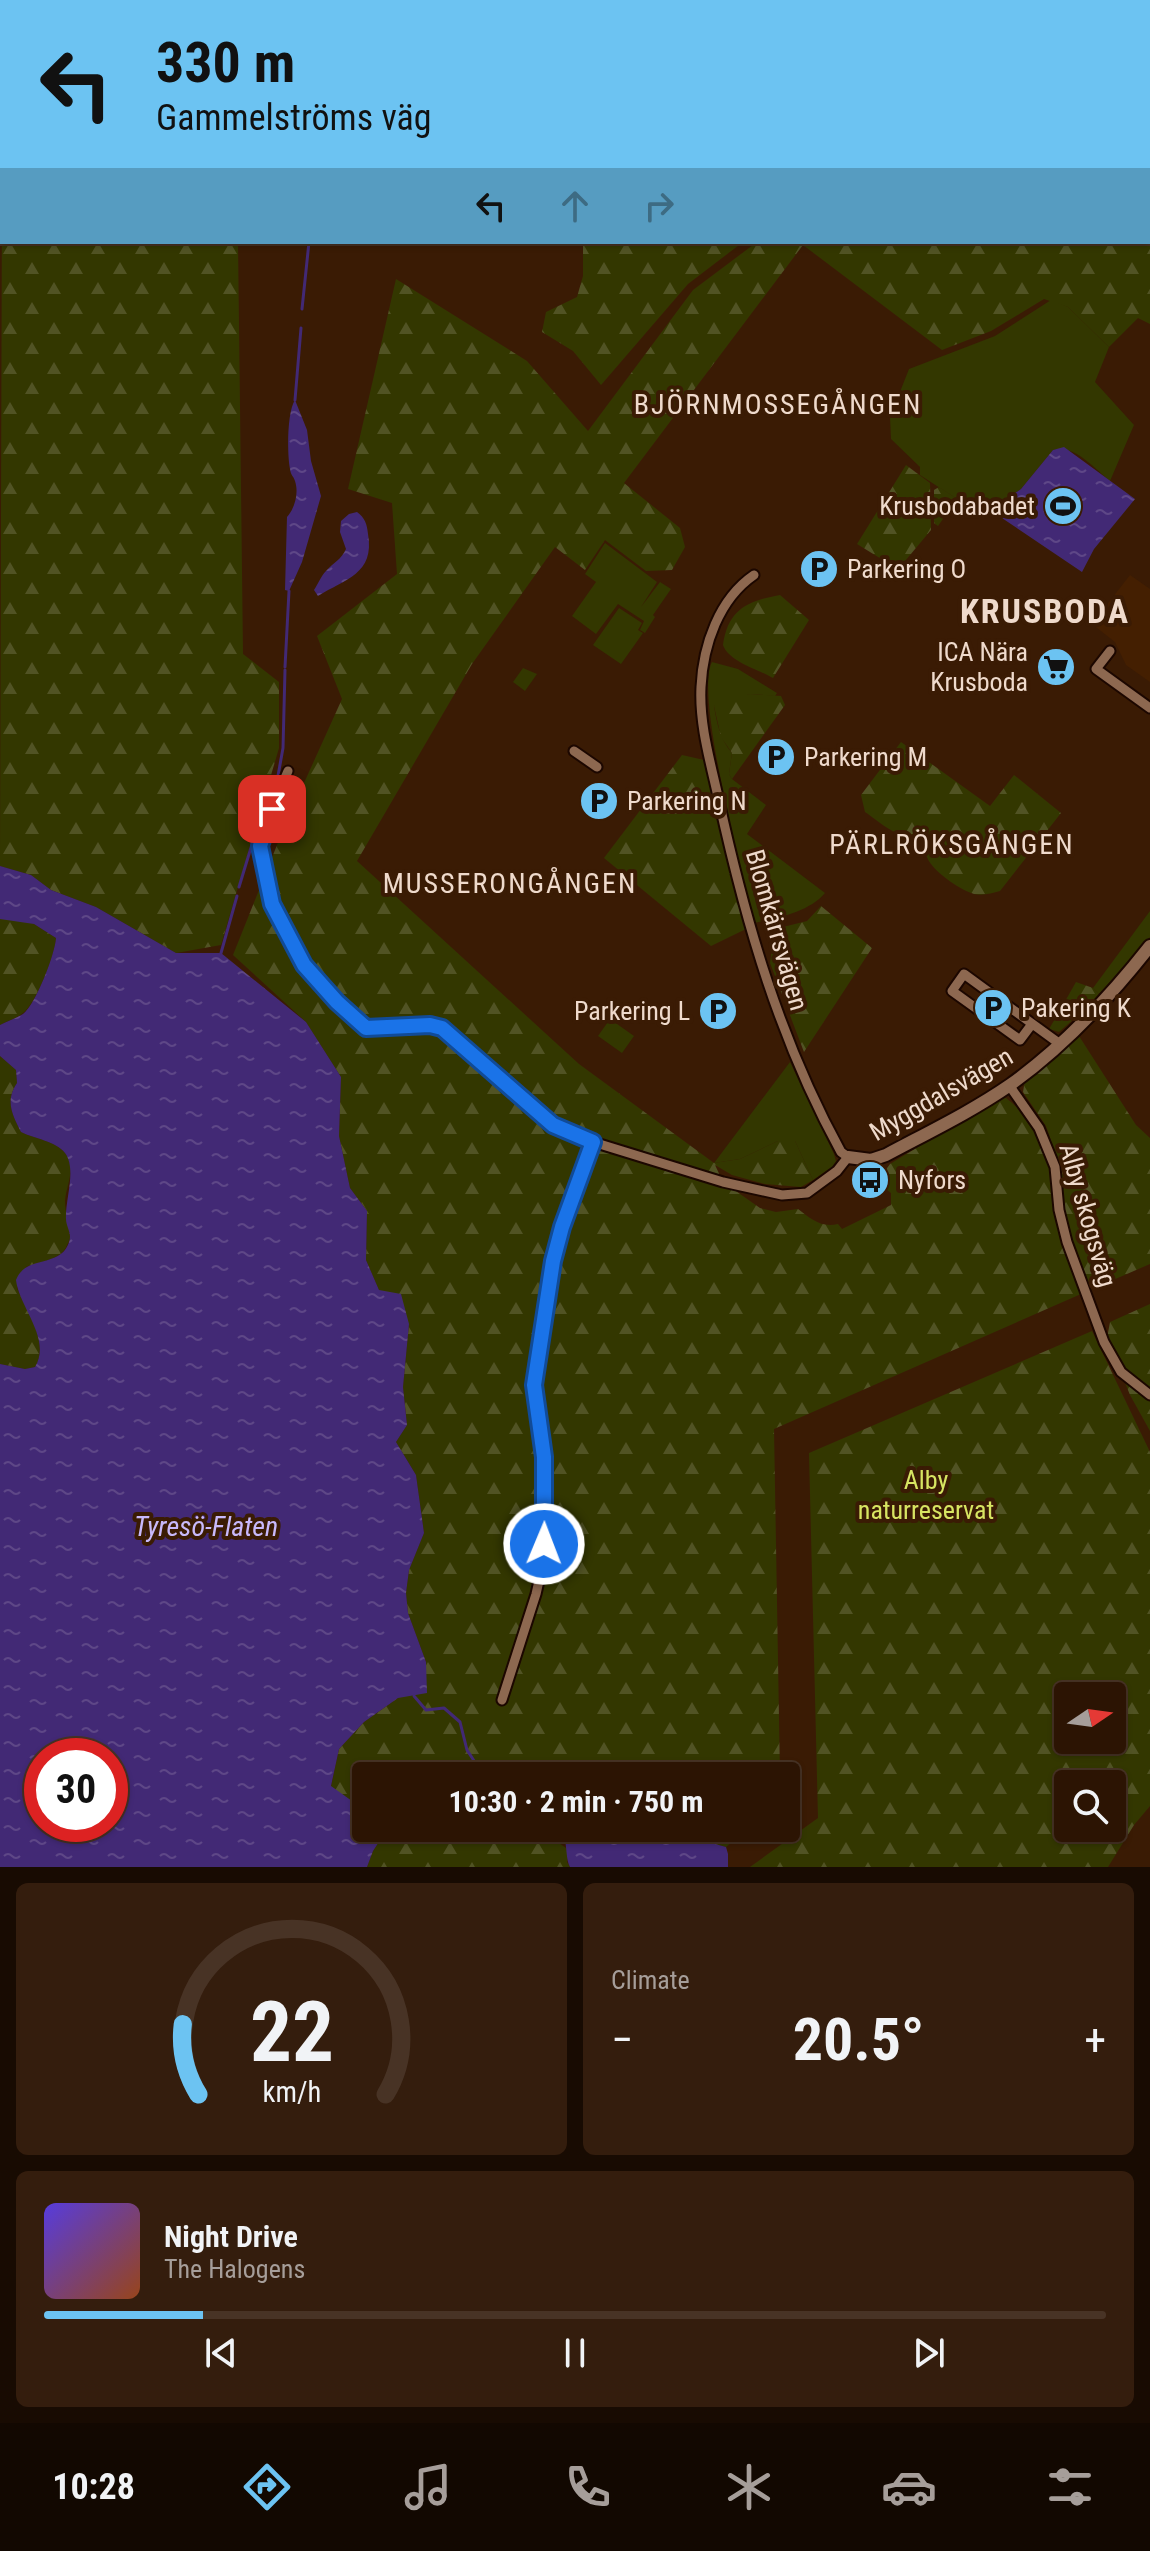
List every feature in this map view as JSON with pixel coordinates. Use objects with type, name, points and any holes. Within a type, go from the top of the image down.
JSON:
[{"type":"street","name":"Blomkärrsvägen","points":[[754,575],[735,589],[711,634],[701,688],[704,727],[760,966],[798,1068],[841,1152],[848,1157]]},
{"type":"street","points":[[1110,651],[1096,669],[1150,708]]},
{"type":"street","points":[[574,751],[597,767]]},
{"type":"street","points":[[288,771],[260,846],[272,904],[304,965],[337,1002],[366,1028],[430,1025],[442,1028],[553,1125],[593,1142],[770,1193],[807,1193],[837,1171],[848,1157]]},
{"type":"street","name":"Myggdalsvägen","points":[[848,1157],[871,1160],[886,1155],[1009,1085],[1060,1044],[1127,976],[1150,946]]},
{"type":"street","points":[[1032,1024],[1020,1040],[952,991],[964,974],[1060,1044]]},
{"type":"street","name":"Alby skogsväg","points":[[1009,1085],[1039,1128],[1055,1167],[1059,1210],[1067,1242],[1104,1342],[1121,1372],[1150,1395]]},
{"type":"street","points":[[502,1700],[544,1559],[544,1457],[534,1385],[550,1276],[562,1227],[593,1142]]},
{"type":"shaded area","points":[[1130,575],[1150,589],[1150,682],[1126,665],[1115,642],[1092,624]]},
{"type":"green space","points":[[2,244],[238,244],[243,654],[279,682],[279,748],[221,945],[176,953],[96,907],[51,890],[31,875],[0,866]]},
{"type":"green space","points":[[583,244],[740,244],[688,284],[601,385],[573,351],[542,332],[546,312],[577,297],[583,276]]},
{"type":"green space","points":[[754,244],[1150,244],[1150,324],[1138,318],[1109,347],[1068,307],[1044,299],[991,331],[942,350],[803,245],[624,483],[680,528],[685,547],[672,570],[646,571],[605,540],[585,570],[555,547],[472,664],[357,861],[579,1064],[714,1163],[740,1159],[778,1141],[795,1141],[813,1180],[801,1187],[765,1184],[732,1175],[715,1165],[723,1182],[760,1208],[776,1212],[798,1209],[816,1222],[838,1224],[842,1229],[891,1205],[891,1193],[877,1182],[890,1164],[997,1099],[1006,1098],[1029,1122],[1049,1161],[1056,1221],[1081,1294],[774,1429],[780,1762],[352,1762],[352,1801],[331,1787],[339,1749],[364,1722],[398,1698],[426,1662],[408,1613],[406,1593],[409,1570],[424,1533],[416,1475],[396,1442],[407,1425],[403,1387],[409,1324],[379,1290],[366,1260],[367,1211],[350,1188],[339,1136],[341,1077],[306,1022],[233,955],[285,825],[342,699],[317,636],[397,574],[392,503],[348,489],[396,279],[527,361],[588,431],[693,290]]},
{"type":"green space","points":[[1051,300],[1068,307],[1109,347],[1095,382],[1134,425],[1110,481],[1083,458],[1061,449],[1053,450],[1021,489],[990,510],[957,499],[920,475],[920,467],[891,439],[890,417],[909,369],[995,336]]},
{"type":"green space","points":[[906,465],[930,483],[931,530],[896,568],[857,544]]},
{"type":"green space","points":[[939,487],[957,499],[938,526],[934,523],[934,490]]},
{"type":"green space","points":[[605,543],[657,582],[641,607],[660,582],[671,589],[645,633],[640,630],[644,621],[618,604],[596,634],[572,616],[596,582],[585,574]]},
{"type":"green space","points":[[780,595],[809,620],[773,678],[738,661],[723,645],[730,623],[741,609],[758,600]]},
{"type":"green space","points":[[619,608],[642,623],[638,630],[643,633],[621,664],[593,645]]},
{"type":"green space","points":[[712,662],[738,669],[777,693],[775,696],[750,694],[714,706],[720,731],[732,753],[729,774],[766,805],[747,834],[825,893],[802,910],[754,923],[715,747],[708,681]]},
{"type":"green space","points":[[523,668],[537,674],[525,691],[513,682]]},
{"type":"green space","points":[[750,694],[781,696],[785,705],[732,779],[729,774],[732,753],[721,737],[714,706],[721,699]]},
{"type":"green space","points":[[901,742],[990,806],[1014,775],[1061,813],[1000,891],[977,895],[957,886],[931,864],[918,835],[897,833],[865,812],[861,795]]},
{"type":"green space","points":[[682,755],[704,760],[746,929],[711,946],[604,858]]},
{"type":"green space","points":[[821,906],[872,948],[804,1052],[770,963],[775,929],[807,921]]},
{"type":"green space","points":[[1150,911],[1150,937],[1099,994],[1093,988]]},
{"type":"green space","points":[[4,917],[34,924],[56,938],[49,966],[34,1000],[23,1013],[0,1025],[0,919]]},
{"type":"green space","points":[[1076,982],[1093,988],[1099,994],[1083,1011],[1066,1016],[1059,1012]]},
{"type":"green space","points":[[1083,1011],[1059,1032],[1049,1029],[1059,1012],[1066,1016]]},
{"type":"green space","points":[[610,1019],[634,1036],[622,1053],[598,1036]]},
{"type":"green space","points":[[1079,1036],[1136,1125],[1150,1138],[1150,1264],[1090,1290],[1063,1216],[1060,1167],[1046,1126],[1023,1092],[1025,1080]]},
{"type":"green space","points":[[0,1056],[16,1070],[17,1083],[11,1102],[21,1132],[56,1146],[65,1153],[70,1165],[65,1201],[69,1242],[58,1256],[26,1267],[17,1288],[35,1327],[40,1348],[35,1367],[25,1369],[0,1364]]},
{"type":"green space","points":[[790,1062],[834,1154],[836,1161],[832,1167],[813,1180],[795,1141],[778,1141],[740,1159],[714,1163]]},
{"type":"green space","points":[[1150,1304],[1150,1431],[1130,1395],[1107,1338],[1110,1322]]},
{"type":"green space","name":"Alby naturreservat","points":[[1092,1331],[1150,1452],[1150,1806],[1126,1838],[1126,1770],[1054,1770],[1054,1842],[1123,1842],[1108,1867],[750,1867],[785,1842],[800,1842],[800,1831],[818,1818],[809,1453]]},
{"type":"green space","points":[[379,1842],[557,1842],[569,1850],[567,1862],[570,1867],[367,1867]]},
{"type":"green space","points":[[708,1842],[732,1842],[726,1847]]},
{"type":"water","points":[[295,400],[307,430],[311,461],[321,496],[302,562],[289,591],[285,590],[287,517],[297,490],[290,471],[288,433]]},
{"type":"water","name":"Krusbodabadet","points":[[1064,447],[1135,499],[1094,549],[1082,572],[990,510],[1021,489],[1053,450]]},
{"type":"water","points":[[357,512],[367,527],[367,558],[356,574],[318,596],[314,590],[321,578],[346,549],[340,532],[341,521]]},
{"type":"water","name":"Tyresö-Flaten","points":[[0,866],[31,875],[51,890],[96,907],[176,953],[221,953],[306,1022],[341,1077],[339,1136],[350,1188],[367,1211],[366,1260],[379,1290],[401,1294],[409,1324],[403,1387],[407,1425],[396,1442],[416,1475],[424,1533],[409,1570],[406,1593],[408,1613],[426,1662],[427,1693],[398,1698],[364,1722],[339,1749],[331,1786],[352,1801],[352,1842],[379,1842],[367,1867],[0,1867],[0,1364],[25,1369],[35,1367],[40,1345],[16,1280],[30,1265],[63,1252],[70,1237],[66,1221],[70,1176],[68,1160],[61,1149],[51,1143],[21,1132],[11,1102],[17,1083],[16,1070],[0,1056],[0,1025],[28,1009],[39,990],[55,945],[56,938],[34,924],[0,919]]},
{"type":"water","points":[[565,1842],[708,1842],[726,1847],[728,1854],[728,1867],[570,1867]]},
{"type":"waterway","points":[[302,309],[309,244]]},
{"type":"waterway","points":[[295,400],[301,328]]},
{"type":"waterway","points":[[285,667],[289,591]]},
{"type":"waterway","points":[[239,887],[253,841],[276,787],[283,748],[285,670]]},
{"type":"waterway","points":[[221,953],[237,896]]},
{"type":"waterway","points":[[414,1696],[426,1710],[444,1708],[460,1722],[467,1750],[475,1762]]},
{"type":"place","name":"Krusbodabadet","points":[[1063,506]]},
{"type":"place","name":"Parkering O","points":[[819,569]]},
{"type":"place","name":"ICA Nära Krusboda","points":[[1056,667]]},
{"type":"place","name":"Parkering M","points":[[776,757]]},
{"type":"place","name":"Parkering N","points":[[599,801]]},
{"type":"place","name":"Pakering K","points":[[993,1008]]},
{"type":"place","name":"Parkering L","points":[[718,1011]]},
{"type":"place","name":"Nyfors","points":[[870,1180]]},
{"type":"district","name":"BJÖRNMOSSEGÅNGEN","points":[[778,404]]},
{"type":"district","name":"KRUSBODA","points":[[1045,611]]},
{"type":"district","name":"PÄRLRÖKSGÅNGEN","points":[[952,844]]},
{"type":"district","name":"MUSSERONGÅNGEN","points":[[510,883]]},
{"type":"route","points":[[272,809],[260,846],[272,904],[304,965],[337,1002],[366,1028],[430,1025],[442,1028],[553,1125],[593,1142],[553,1261],[534,1385],[544,1457],[544,1544]]}]
